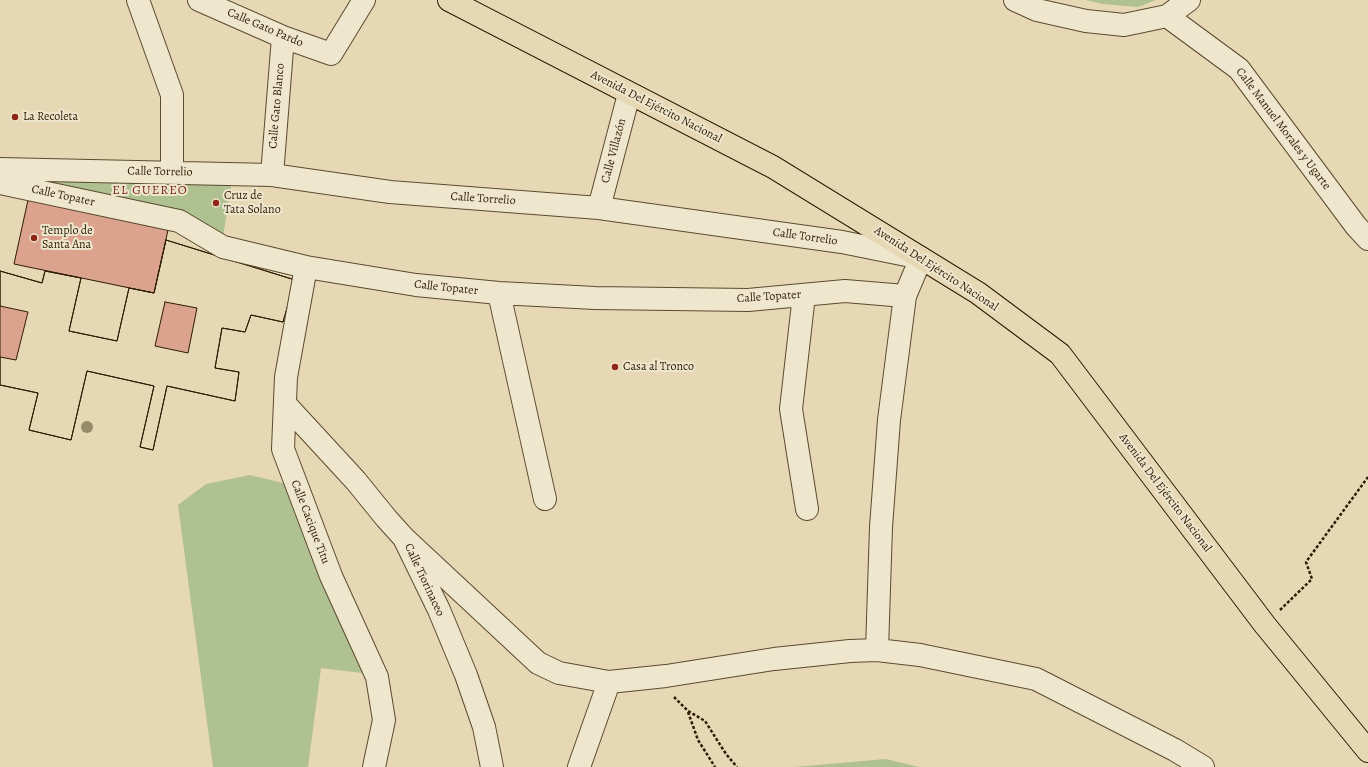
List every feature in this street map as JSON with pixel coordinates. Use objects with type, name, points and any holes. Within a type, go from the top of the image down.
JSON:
[{"type":"main road","name":"Avenida Del Ejército Nacional","points":[[449,0],[773,167],[978,293],[1060,354],[1265,625],[1368,751]]},
{"type":"street","points":[[138,0],[172,95],[172,172]]},
{"type":"street","name":"Calle Gato Pardo","points":[[199,0],[283,37],[331,54],[364,0]]},
{"type":"street","points":[[1015,0],[1037,10],[1086,21],[1124,25],[1167,16],[1189,0]]},
{"type":"street","name":"Calle Manuel Morales y Ugarte","points":[[1167,16],[1239,69],[1356,226],[1368,239]]},
{"type":"street","name":"Calle Gato Blanco","points":[[272,175],[283,37]]},
{"type":"street","name":"Calle Villazón","points":[[599,208],[629,94]]},
{"type":"street","name":"Calle Torrelio","points":[[0,169],[272,175],[390,192],[599,208],[842,242],[921,258]]},
{"type":"street","name":"Calle Topater","points":[[0,183],[180,221],[223,247],[306,267],[416,285],[499,293],[595,298],[748,300],[846,291],[905,296]]},
{"type":"street","points":[[878,650],[881,527],[889,420],[905,296],[921,258]]},
{"type":"street","name":"Calle Cacique Titu","points":[[306,267],[286,377],[283,449],[331,576],[377,677],[384,720],[374,767]]},
{"type":"street","points":[[499,293],[545,499]]},
{"type":"street","points":[[804,295],[791,409],[807,509]]},
{"type":"street","name":"Calle Tiorinaceo","points":[[286,405],[356,481],[404,538],[439,610],[466,675],[484,727],[492,767]]},
{"type":"street","points":[[404,538],[538,663],[560,673],[609,682],[666,676],[774,659],[878,650],[920,655],[1036,679],[1175,750],[1203,767]]},
{"type":"street","points":[[579,767],[609,682]]},
{"type":"path","points":[[1265,625],[1312,579],[1306,562],[1368,477]]},
{"type":"path","points":[[666,676],[674,698],[688,711],[705,721],[726,754],[737,767]]},
{"type":"path","points":[[688,711],[698,740],[715,767]]},
{"type":"green space","points":[[1086,0],[1156,0],[1138,7],[1103,4]]},
{"type":"green space","points":[[25,179],[232,180],[223,237]]},
{"type":"green space","points":[[250,475],[287,484],[370,674],[321,668],[308,767],[213,767],[178,505],[206,484]]},
{"type":"green space","points":[[886,759],[919,767],[794,767]]},
{"type":"building","points":[[28,200],[168,230],[154,293],[14,264]]},
{"type":"building","points":[[166,240],[295,280],[283,322],[251,315],[245,332],[222,328],[215,368],[239,372],[235,401],[167,386],[153,450],[140,447],[154,386],[87,371],[71,440],[29,430],[38,393],[0,385],[0,357],[16,360],[28,312],[0,306],[0,271],[42,283],[45,271],[81,278],[69,331],[117,341],[129,288],[154,293]],"holes":[[[165,302],[197,308],[188,353],[155,346]]]},
{"type":"building","points":[[166,240],[295,280],[283,322],[251,315],[245,332],[222,328],[215,368],[239,372],[235,401],[167,386],[153,450],[140,447],[154,386],[87,371],[71,440],[29,430],[38,393],[0,385],[0,271],[42,283],[45,271],[81,278],[69,331],[117,341],[129,288],[154,293]]},
{"type":"place","name":"La Recoleta","points":[[15,117]]},
{"type":"place","name":"Cruz de Tata Solano","points":[[216,203]]},
{"type":"place","name":"Templo de Santa Ana","points":[[34,238]]},
{"type":"place","name":"Casa al Tronco","points":[[615,367]]},
{"type":"district","name":"EL GUEREO","points":[[150,191]]}]
